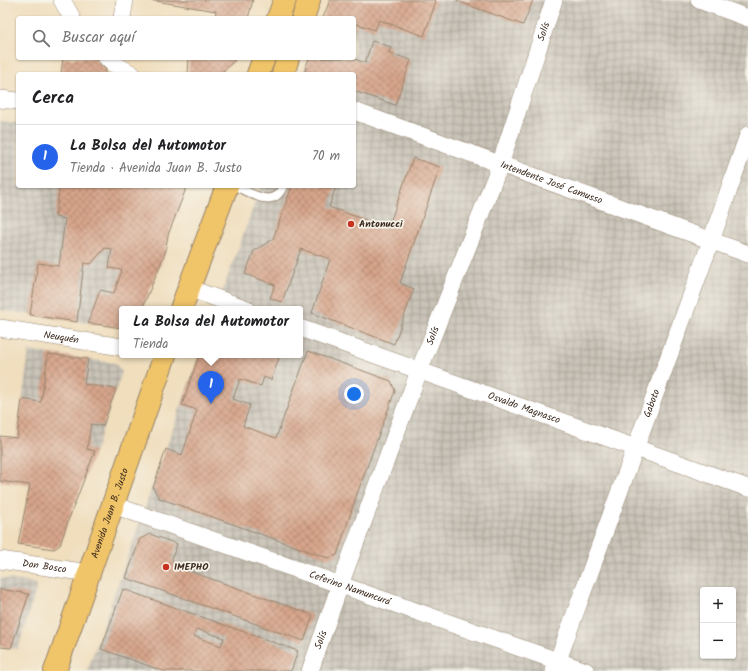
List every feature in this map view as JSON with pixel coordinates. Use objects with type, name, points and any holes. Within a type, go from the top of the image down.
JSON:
[{"type":"main road","points":[[279,16],[285,0]]},
{"type":"main road","points":[[304,16],[309,0]]},
{"type":"main road","points":[[259,72],[263,60]]},
{"type":"main road","points":[[284,72],[287,60]]},
{"type":"main road","points":[[182,306],[227,188]]},
{"type":"main road","name":"Avenida Juan B. Justo","points":[[56,671],[164,358]]},
{"type":"street","points":[[62,0],[71,16]]},
{"type":"street","points":[[122,16],[125,0]]},
{"type":"street","name":"Solís","points":[[310,671],[419,371],[500,164],[554,0]]},
{"type":"street","points":[[699,0],[748,18]]},
{"type":"street","points":[[112,60],[129,72]]},
{"type":"street","points":[[0,98],[16,101]]},
{"type":"street","name":"Intendente José Camusso","points":[[356,112],[748,254]]},
{"type":"street","name":"Gaboto","points":[[556,666],[711,241],[748,135]]},
{"type":"street","points":[[188,288],[239,306]]},
{"type":"street","name":"Neuquén","points":[[0,328],[119,347]]},
{"type":"street","name":"Osvaldo Magnasco","points":[[303,329],[748,488]]},
{"type":"street","name":"Ceferino Namuncurá","points":[[113,505],[340,585],[556,666],[586,671]]},
{"type":"street","name":"Don Bosco","points":[[0,560],[90,573]]},
{"type":"lane","points":[[240,188],[267,200],[280,194],[282,188]]},
{"type":"shaded area","points":[[330,0],[748,0],[748,671],[87,671],[198,358],[303,358],[303,306],[217,306],[260,188],[356,188],[356,72],[304,72],[308,60],[356,60],[356,16],[351,16]]},
{"type":"shaded area","points":[[0,121],[16,123],[16,188],[186,188],[168,235],[165,253],[143,306],[119,306],[119,328],[0,310]]},
{"type":"shaded area","points":[[29,351],[115,363],[122,372],[95,451],[17,438]]},
{"type":"shaded area","points":[[0,578],[34,583],[37,586],[18,649],[0,647]]},
{"type":"building","points":[[149,0],[253,0],[249,16],[215,16],[216,11]]},
{"type":"building","points":[[330,0],[436,1],[424,36],[379,20],[375,30],[357,24],[356,27],[356,16],[324,16]]},
{"type":"building","points":[[457,0],[533,0],[523,25]]},
{"type":"building","points":[[372,41],[391,47],[389,53],[411,60],[395,105],[356,92],[356,72],[306,72],[305,70],[308,60],[356,60],[365,63]]},
{"type":"building","points":[[63,60],[96,60],[106,70],[106,72],[61,72]]},
{"type":"building","points":[[189,60],[234,60],[221,72],[188,72]]},
{"type":"building","points":[[413,158],[440,167],[400,283],[414,289],[394,344],[312,313],[330,259],[301,249],[282,302],[270,298],[275,285],[245,274],[254,251],[273,239],[291,188],[335,188],[329,207],[388,228]]},
{"type":"building","points":[[60,188],[186,188],[168,235],[165,253],[143,306],[119,306],[119,328],[88,323],[100,290],[114,293],[122,270],[109,268],[112,249],[105,248],[91,264],[84,263],[77,322],[30,315],[38,263],[59,266],[65,219],[55,217]]},
{"type":"building","points":[[308,351],[391,381],[395,391],[357,494],[337,555],[328,558],[159,498],[153,488],[166,449],[182,455],[197,410],[182,405],[198,358],[279,358],[271,380],[264,377],[261,386],[240,379],[233,399],[250,405],[243,426],[276,438]]},
{"type":"building","points":[[48,354],[88,359],[84,384],[116,389],[103,426],[91,424],[87,449],[95,451],[60,545],[54,549],[18,544],[30,485],[0,481],[0,436],[17,438],[22,399],[41,402]]},
{"type":"building","points":[[150,534],[177,544],[172,558],[175,566],[313,615],[304,641],[126,578],[140,539]]},
{"type":"building","points":[[0,589],[29,594],[11,648],[0,647]]},
{"type":"building","points":[[123,589],[298,651],[291,671],[163,671],[101,649]],"holes":[[[197,629],[224,638],[221,646],[194,636]]]},
{"type":"place","name":"Antonucci","points":[[351,224]]},
{"type":"place","name":"La Bolsa del Automotor","points":[[211,404]]},
{"type":"place","name":"IMEPHO","points":[[166,567]]}]
